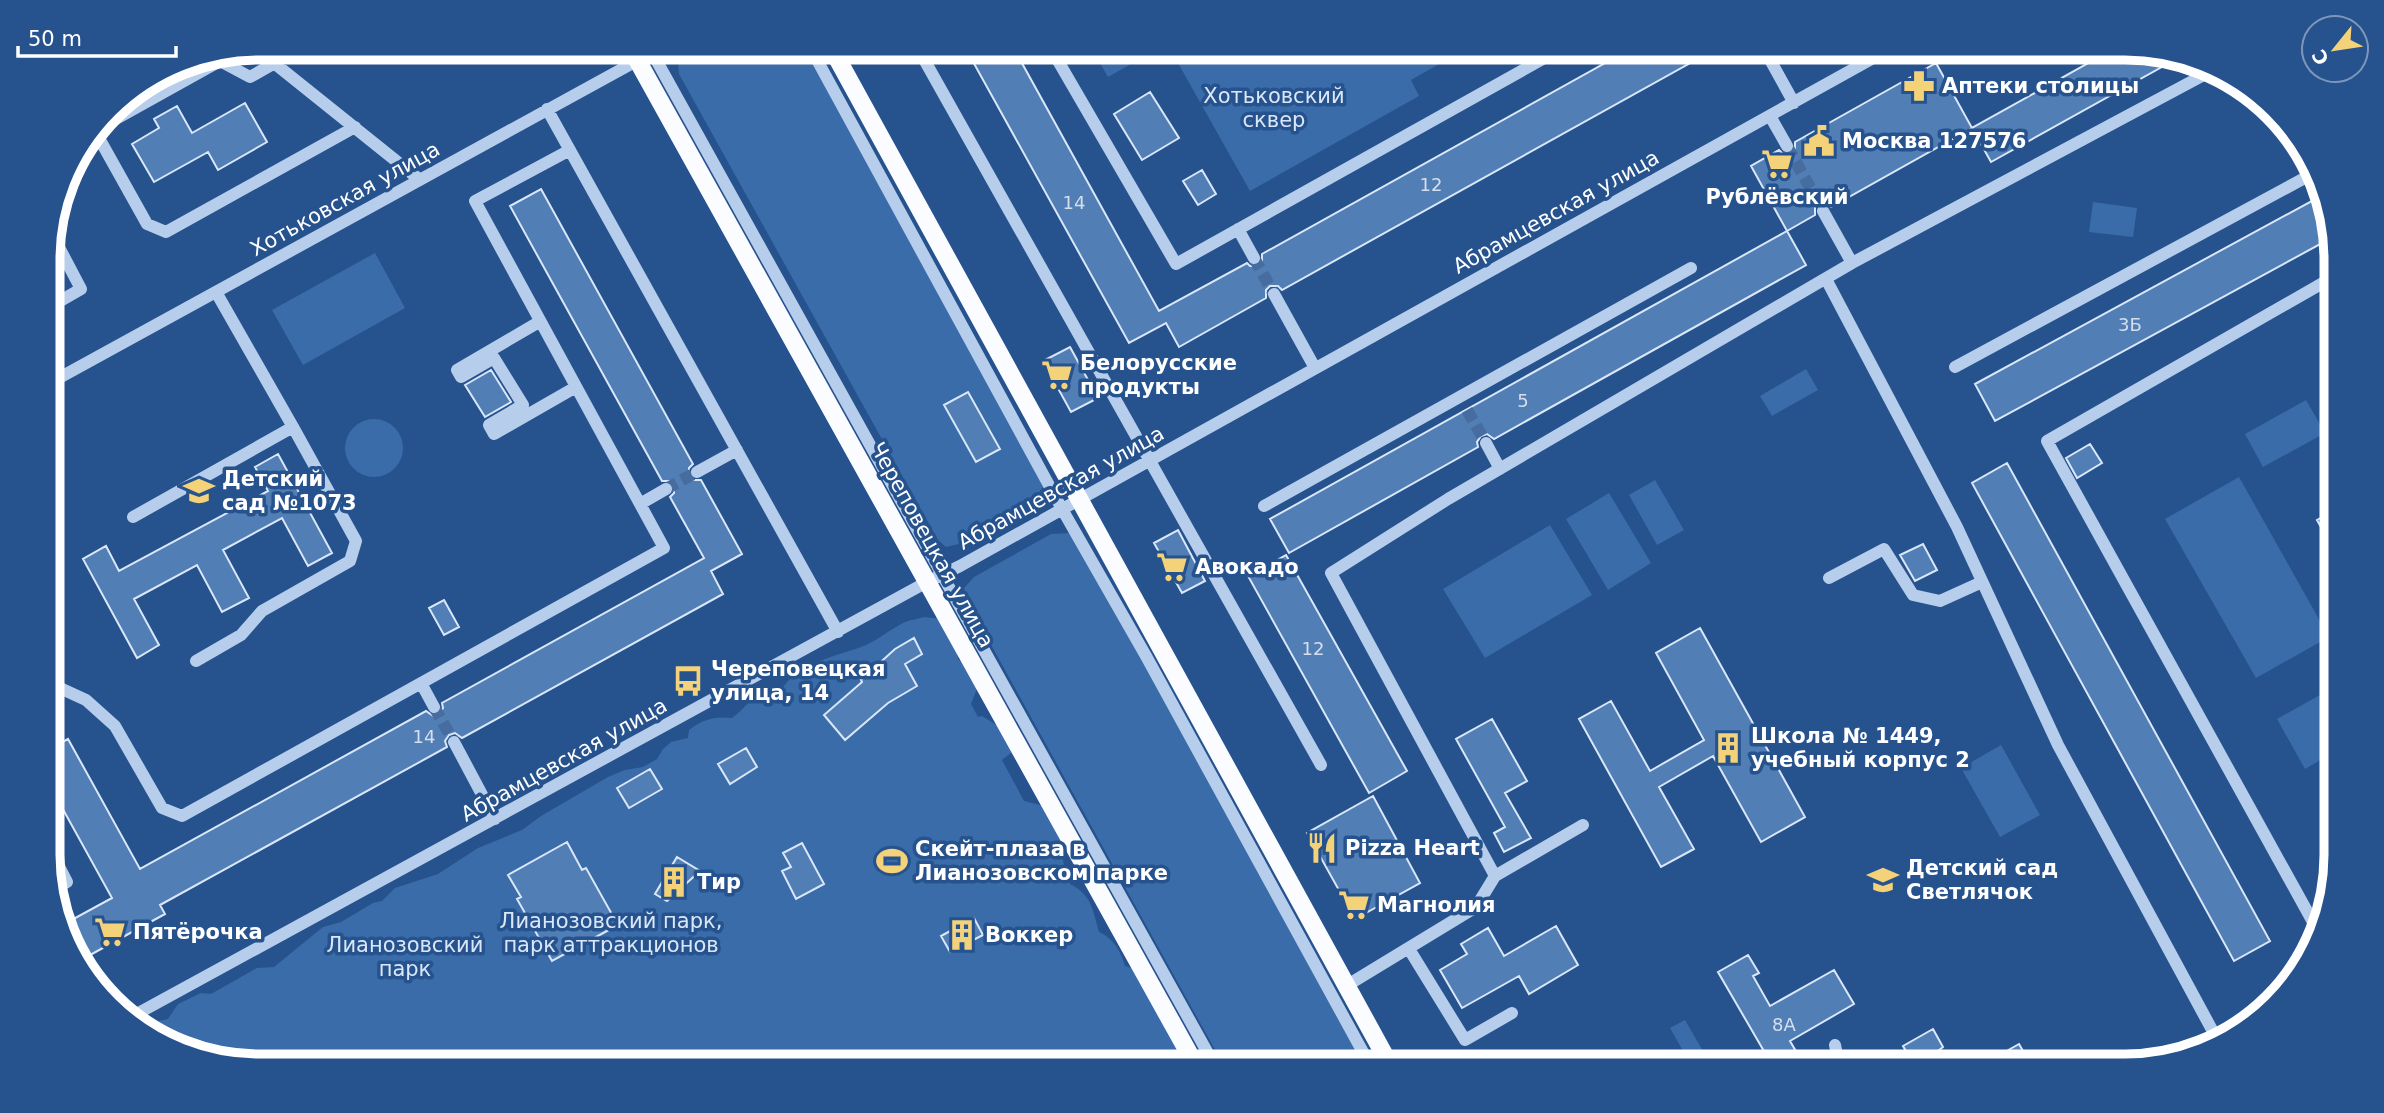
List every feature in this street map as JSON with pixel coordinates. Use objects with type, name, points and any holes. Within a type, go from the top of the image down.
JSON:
[{"type":"main road","name":"Череповецкая улица","points":[[651,60],[1189,1054]]},
{"type":"main road","points":[[838,60],[1383,1053]]},
{"type":"street","points":[[272,60],[420,180]]},
{"type":"street","points":[[223,63],[250,77],[279,60]]},
{"type":"street","name":"Хотьковская улица","points":[[60,377],[420,180],[631,60]]},
{"type":"street","points":[[817,60],[1363,1053]]},
{"type":"street","points":[[924,60],[1321,765]]},
{"type":"street","points":[[1057,60],[1176,264],[1541,60]]},
{"type":"street","points":[[1770,60],[1794,103]]},
{"type":"street","name":"Абрамцевская улица","points":[[138,1013],[1079,500],[1870,60]]},
{"type":"street","points":[[120,116],[214,64]]},
{"type":"street","points":[[1495,876],[1331,573],[1500,469],[1852,263],[2203,75]]},
{"type":"street","points":[[547,109],[838,632]]},
{"type":"street","points":[[1770,116],[1787,146]]},
{"type":"street","points":[[100,139],[147,224],[166,232],[355,127]]},
{"type":"street","points":[[60,688],[86,700],[115,726],[162,808],[181,816],[664,548],[475,201],[570,150]]},
{"type":"street","points":[[1955,367],[2307,177]]},
{"type":"street","points":[[1823,211],[1852,263]]},
{"type":"street","points":[[1238,229],[1254,258]]},
{"type":"street","points":[[60,249],[81,289],[60,300]]},
{"type":"street","points":[[1264,506],[1691,268]]},
{"type":"street","points":[[1826,279],[1951,516],[2058,745],[2214,1033]]},
{"type":"street","points":[[2313,922],[2047,441],[2324,282]]},
{"type":"street","points":[[197,661],[241,635],[262,611],[350,561],[356,541],[216,292]]},
{"type":"street","points":[[1274,294],[1315,368]]},
{"type":"street","points":[[539,322],[457,370],[461,377],[494,358],[523,405],[489,425],[494,434],[576,387]]},
{"type":"street","points":[[1460,397],[1467,410]]},
{"type":"street","points":[[133,517],[292,427]]},
{"type":"street","points":[[1486,443],[1500,469]]},
{"type":"street","points":[[697,472],[737,450]]},
{"type":"street","points":[[640,504],[666,489]]},
{"type":"street","points":[[1829,578],[1884,549],[1913,595],[1940,601],[1982,582]]},
{"type":"street","name":"Череповецкая улица","points":[[934,578],[1209,1053]]},
{"type":"street","points":[[421,683],[435,707]]},
{"type":"street","points":[[454,743],[495,819]]},
{"type":"street","points":[[1346,986],[1476,907],[1495,876],[1583,825]]},
{"type":"street","points":[[61,869],[67,882],[62,885]]},
{"type":"street","points":[[1409,949],[1465,1040],[1512,1013]]},
{"type":"street","points":[[1835,1045],[1837,1053]]},
{"type":"green space","points":[[678,60],[818,60],[1041,467],[1043,487],[1031,504],[959,544],[946,547],[938,540],[679,74]]},
{"type":"green space","points":[[1098,60],[1138,60],[1108,77]]},
{"type":"green space","name":"Хотьковский сквер","points":[[1176,60],[1446,60],[1411,80],[1419,96],[1250,191]]},
{"type":"green space","points":[[2093,202],[2137,208],[2133,237],[2089,232]]},
{"type":"green space","points":[[375,253],[405,308],[303,365],[272,310]]},
{"type":"green space","points":[[1806,369],[1818,390],[1772,416],[1760,396]]},
{"type":"green space","points":[[2306,400],[2324,431],[2263,467],[2245,434]]},
{"type":"green space","points":[[374,419],[390,424],[398,432],[403,448],[398,464],[390,472],[374,477],[358,472],[350,464],[345,448],[350,432],[358,424]]},
{"type":"green space","points":[[2239,477],[2324,628],[2324,640],[2256,678],[2165,519]]},
{"type":"green space","points":[[1655,480],[1684,530],[1657,545],[1629,495]]},
{"type":"green space","points":[[1609,493],[1651,563],[1608,590],[1566,519]]},
{"type":"green space","points":[[1550,525],[1592,595],[1485,658],[1443,589]]},
{"type":"green space","points":[[1071,533],[1362,1053],[1217,1053],[969,605],[964,588],[974,577],[1051,534]]},
{"type":"green space","name":"Лианозовский парк","points":[[924,617],[941,619],[953,634],[958,659],[971,671],[978,686],[971,704],[978,717],[982,716],[1003,729],[1012,752],[1002,760],[1024,801],[1044,806],[1066,845],[1063,861],[1070,884],[1087,898],[1099,932],[1116,946],[1125,966],[1134,969],[1185,1054],[258,1054],[207,1047],[152,1022],[168,1019],[178,1004],[201,993],[211,994],[257,968],[274,967],[323,927],[341,922],[373,903],[382,901],[395,888],[438,874],[478,848],[522,830],[608,777],[643,767],[657,759],[671,742],[688,738],[689,730],[694,726],[709,719],[732,718],[762,691],[784,686],[811,665],[866,645],[903,623]]},
{"type":"green space","points":[[2324,693],[2324,758],[2305,769],[2277,719]]},
{"type":"green space","points":[[2001,745],[2040,815],[2000,837],[1961,768]]},
{"type":"green space","points":[[1685,1020],[1704,1053],[1684,1053],[1670,1028]]},
{"type":"building","points":[[972,60],[1020,60],[1159,311],[1247,263],[1250,266],[1258,266],[1262,262],[1262,254],[1611,60],[1696,60],[1282,290],[1278,286],[1270,286],[1266,290],[1266,298],[1179,347],[1166,323],[1129,343]]},
{"type":"building","points":[[2094,60],[2168,64],[1991,162],[1972,128]]},
{"type":"building","points":[[1936,63],[1972,128],[1831,207],[1827,203],[1819,203],[1815,207],[1815,215],[1787,231],[1751,166],[1779,150],[1783,154],[1791,154],[1795,150],[1795,142]]},
{"type":"building","points":[[1150,92],[1179,138],[1142,160],[1114,114]]},
{"type":"building","points":[[245,103],[267,142],[218,170],[208,152],[154,182],[132,144],[159,128],[154,119],[177,106],[192,133]]},
{"type":"building","points":[[1202,170],[1216,194],[1198,205],[1183,181]]},
{"type":"building","points":[[541,189],[693,464],[689,468],[689,476],[693,480],[701,480],[742,554],[711,571],[723,594],[462,738],[455,733],[449,735],[445,741],[447,747],[160,905],[165,914],[88,956],[71,920],[112,898],[60,804],[60,744],[68,739],[140,869],[426,711],[433,716],[439,714],[443,708],[442,703],[704,558],[670,497],[674,493],[674,485],[670,481],[662,481],[510,206]]},
{"type":"building","points":[[2315,199],[2323,242],[1995,421],[1975,384]]},
{"type":"building","points":[[1787,231],[1806,265],[1494,439],[1487,434],[1481,436],[1477,442],[1478,447],[1289,553],[1270,519]]},
{"type":"building","points":[[1070,347],[1098,398],[1071,412],[1043,361]]},
{"type":"building","points":[[491,370],[511,402],[485,417],[465,385]]},
{"type":"building","points":[[968,392],[1000,449],[976,462],[944,405]]},
{"type":"building","points":[[2090,444],[2102,463],[2077,478],[2066,458]]},
{"type":"building","points":[[278,454],[332,553],[308,566],[282,518],[223,550],[249,598],[222,612],[197,565],[134,599],[159,645],[137,658],[83,559],[106,546],[119,571],[268,491],[255,467]]},
{"type":"building","points":[[2007,463],[2270,941],[2234,961],[1972,483]]},
{"type":"building","points":[[2324,516],[2324,532],[2317,520]]},
{"type":"building","points":[[1178,530],[1205,581],[1182,593],[1154,543]]},
{"type":"building","points":[[1923,544],[1937,570],[1915,581],[1900,555]]},
{"type":"building","points":[[1286,555],[1407,771],[1369,793],[1248,576]]},
{"type":"building","points":[[444,600],[459,627],[444,635],[429,608]]},
{"type":"building","name":"Школа № 1449, учебный корпус 2","points":[[1700,628],[1805,817],[1761,842],[1713,756],[1659,787],[1694,849],[1661,867],[1579,719],[1611,701],[1650,771],[1704,740],[1656,653]]},
{"type":"building","points":[[914,638],[922,654],[905,664],[917,686],[888,703],[845,740],[824,715],[895,649]]},
{"type":"building","points":[[1492,719],[1527,781],[1505,793],[1531,838],[1504,852],[1494,833],[1505,827],[1456,739]]},
{"type":"building","points":[[746,748],[757,767],[730,784],[718,764]]},
{"type":"building","points":[[650,769],[662,789],[629,808],[617,788]]},
{"type":"building","points":[[1373,796],[1420,883],[1355,919],[1307,833]]},
{"type":"building","points":[[567,842],[582,870],[586,868],[618,925],[552,961],[517,899],[521,897],[508,875]]},
{"type":"building","points":[[802,843],[824,884],[796,899],[782,871],[791,867],[783,853]]},
{"type":"building","name":"Тир","points":[[677,857],[700,871],[667,901],[655,894]]},
{"type":"building","name":"Воккер","points":[[974,918],[983,935],[950,952],[941,936]]},
{"type":"building","points":[[1556,926],[1578,965],[1529,994],[1519,976],[1462,1008],[1440,970],[1467,954],[1461,944],[1488,928],[1504,956]]},
{"type":"building","points":[[1748,955],[1759,973],[1753,976],[1770,1006],[1834,970],[1854,1004],[1790,1041],[1797,1053],[1765,1053],[1718,972]]},
{"type":"building","points":[[1933,1029],[1943,1047],[1938,1051],[1939,1053],[1907,1053],[1903,1046]]},
{"type":"building","points":[[2019,1044],[2024,1053],[2003,1053]]},
{"type":"tunnel","points":[[1787,146],[1823,211]]},
{"type":"tunnel","points":[[1254,258],[1274,294]]},
{"type":"tunnel","points":[[1467,410],[1486,443]]},
{"type":"tunnel","points":[[666,489],[697,472]]},
{"type":"tunnel","points":[[434,707],[454,742]]},
{"type":"place","name":"Аптеки столицы","points":[[1919,86]]},
{"type":"place","name":"Москва 127576","points":[[1819,141]]},
{"type":"place","name":"Рублёвский","points":[[1777,164]]},
{"type":"place","name":"Белорусские продукты","points":[[1057,375]]},
{"type":"place","name":"Детский сад №1073","points":[[199,491]]},
{"type":"place","name":"Авокадо","points":[[1172,567]]},
{"type":"place","name":"Череповецкая улица, 14","points":[[688,681]]},
{"type":"place","name":"Школа № 1449, учебный корпус 2","points":[[1728,748]]},
{"type":"place","name":"Pizza Heart","points":[[1322,848]]},
{"type":"place","name":"Скейт-плаза в Лианозовском парке","points":[[892,861]]},
{"type":"place","name":"Детский сад Светлячок","points":[[1883,880]]},
{"type":"place","name":"Тир","points":[[674,882]]},
{"type":"place","name":"Магнолия","points":[[1354,905]]},
{"type":"place","name":"Пятёрочка","points":[[110,932]]},
{"type":"place","name":"Воккер","points":[[962,935]]},
{"type":"park label","name":"Лианозовский парк, парк аттракционов","points":[[611,933]]}]
